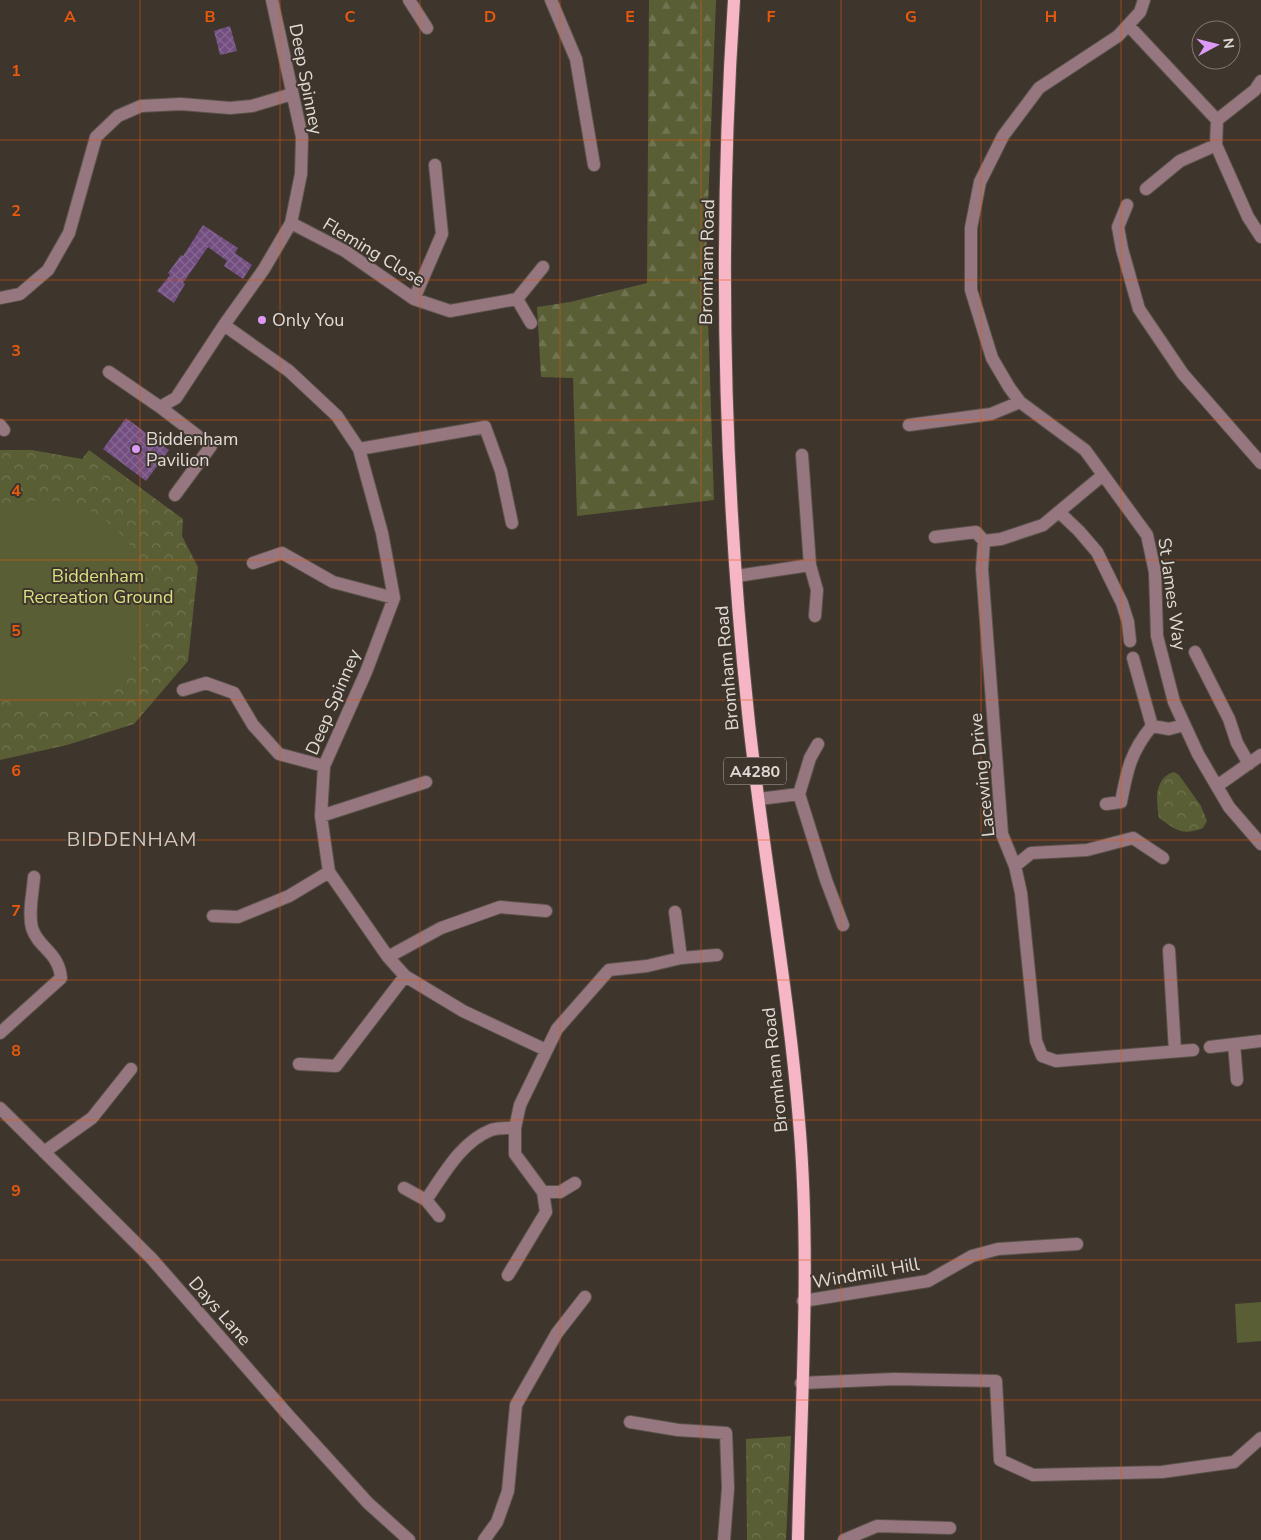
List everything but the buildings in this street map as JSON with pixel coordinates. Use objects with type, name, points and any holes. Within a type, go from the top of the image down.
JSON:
[{"type":"main road","name":"Bromham Road","points":[[734,0],[723,243],[723,327],[727,443],[748,712],[800,1122],[804,1222],[798,1540]]},
{"type":"street","name":"Deep Spinney","points":[[160,407],[176,398],[264,269],[291,223],[301,174],[302,137],[272,0]]},
{"type":"street","points":[[409,0],[427,28]]},
{"type":"street","points":[[551,0],[576,59],[594,165]]},
{"type":"street","name":"St James Way","points":[[1144,0],[1140,12],[1118,36],[1039,88],[1003,136],[980,182],[971,228],[971,290],[992,358],[1020,402],[1086,450],[1147,535],[1154,572],[1157,636],[1174,702],[1184,725],[1229,807],[1261,844]]},
{"type":"street","points":[[1128,25],[1217,120],[1216,145],[1248,217],[1261,237]]},
{"type":"street","points":[[1217,120],[1255,90],[1261,81]]},
{"type":"street","points":[[0,298],[20,294],[48,270],[69,233],[96,137],[118,116],[141,106],[181,104],[230,108],[252,106],[292,94]]},
{"type":"street","points":[[1146,189],[1180,162],[1216,145]]},
{"type":"street","points":[[414,299],[442,234],[435,165]]},
{"type":"street","points":[[1127,205],[1118,227],[1122,249],[1140,309],[1183,374],[1261,463]]},
{"type":"street","name":"Fleming Close","points":[[291,223],[344,252],[414,299],[450,311],[517,299]]},
{"type":"street","points":[[531,323],[517,299],[543,267]]},
{"type":"street","points":[[224,325],[289,371],[337,416],[359,449],[382,533],[394,598],[334,582],[282,553],[253,563]]},
{"type":"street","points":[[109,372],[160,407],[211,446],[175,495]]},
{"type":"street","points":[[909,425],[991,414],[1020,402]]},
{"type":"street","points":[[359,449],[485,427],[501,471],[512,523]]},
{"type":"street","points":[[802,455],[810,565],[818,590],[815,616]]},
{"type":"street","points":[[935,537],[976,532],[984,541],[1001,539],[1036,528],[1059,512],[1103,475]]},
{"type":"street","points":[[1059,512],[1097,552],[1122,603],[1128,622],[1130,641]]},
{"type":"street","name":"Lacewing Drive","points":[[984,541],[982,569],[1002,834],[1015,866],[1021,893],[1036,1040],[1042,1056],[1056,1060],[1175,1051]]},
{"type":"street","points":[[736,576],[810,565]]},
{"type":"street","name":"Deep Spinney","points":[[394,598],[366,672],[324,766],[320,816],[329,872],[388,957],[405,976],[463,1011],[546,1050]]},
{"type":"street","points":[[1195,652],[1229,719],[1237,743],[1249,764]]},
{"type":"street","points":[[1133,658],[1152,726]]},
{"type":"street","points":[[183,690],[206,682],[234,692],[253,725],[280,754],[324,766]]},
{"type":"street","points":[[1152,726],[1169,728],[1184,725]]},
{"type":"street","points":[[1106,804],[1121,802],[1130,759],[1140,740],[1152,726]]},
{"type":"street","points":[[818,744],[810,758],[799,794],[826,880],[844,925]]},
{"type":"street","points":[[1217,786],[1261,755]]},
{"type":"street","points":[[320,816],[426,782]]},
{"type":"street","points":[[759,799],[799,794]]},
{"type":"street","points":[[1015,866],[1032,853],[1088,850],[1133,838],[1163,858]]},
{"type":"street","points":[[213,916],[238,917],[289,896],[329,872]]},
{"type":"street","points":[[0,1033],[61,978],[60,965],[32,929],[31,915],[34,877]]},
{"type":"street","points":[[388,957],[441,928],[500,907],[546,911]]},
{"type":"street","points":[[675,912],[681,958]]},
{"type":"street","points":[[1169,950],[1175,1051],[1193,1050]]},
{"type":"street","points":[[508,1275],[546,1212],[543,1192],[515,1154],[515,1128],[520,1105],[557,1029],[609,970],[647,966],[681,958],[717,955]]},
{"type":"street","points":[[299,1064],[336,1066],[405,976]]},
{"type":"street","points":[[1210,1047],[1261,1041]]},
{"type":"street","points":[[1234,1044],[1237,1080]]},
{"type":"street","points":[[44,1152],[92,1118],[131,1069]]},
{"type":"street","name":"Days Lane","points":[[0,1108],[152,1259],[368,1503],[410,1540]]},
{"type":"street","points":[[426,1200],[457,1156],[473,1140],[493,1129],[515,1128]]},
{"type":"street","points":[[543,1192],[560,1192],[575,1184]]},
{"type":"street","points":[[404,1188],[426,1200],[439,1216]]},
{"type":"street","name":"Windmill Hill","points":[[803,1301],[928,1281],[972,1256],[998,1249],[1077,1244]]},
{"type":"street","points":[[484,1540],[497,1522],[508,1491],[516,1405],[556,1333],[585,1297]]},
{"type":"street","points":[[802,1383],[894,1379],[996,1381],[1000,1460],[1034,1475],[1162,1472],[1234,1462],[1261,1438]]},
{"type":"street","points":[[630,1422],[678,1430],[726,1432],[728,1488],[724,1540]]},
{"type":"street","points":[[844,1540],[878,1526],[950,1528]]},
{"type":"green space","points":[[649,0],[716,0],[706,258],[714,500],[577,516],[573,378],[541,377],[537,307],[570,302],[647,283]]},
{"type":"green space","name":"Biddenham Recreation Ground","points":[[0,450],[32,450],[82,459],[89,450],[183,519],[182,536],[198,567],[188,661],[134,724],[67,745],[0,760]]},
{"type":"green space","points":[[31,501],[72,503],[79,505],[107,522],[138,558],[149,593],[145,629],[131,661],[107,687],[75,704],[39,708],[0,696],[0,511]]},
{"type":"green space","points":[[1174,772],[1179,775],[1201,806],[1207,821],[1203,828],[1184,832],[1170,826],[1159,818],[1158,791],[1163,779]]},
{"type":"green space","points":[[1261,1302],[1261,1341],[1237,1343],[1235,1304]]},
{"type":"green space","points":[[791,1436],[786,1540],[747,1540],[746,1439]]},
{"type":"place","name":"Only You","points":[[262,320]]},
{"type":"place","name":"Biddenham Pavilion","points":[[136,449]]},
{"type":"district","name":"BIDDENHAM","points":[[132,839]]}]
